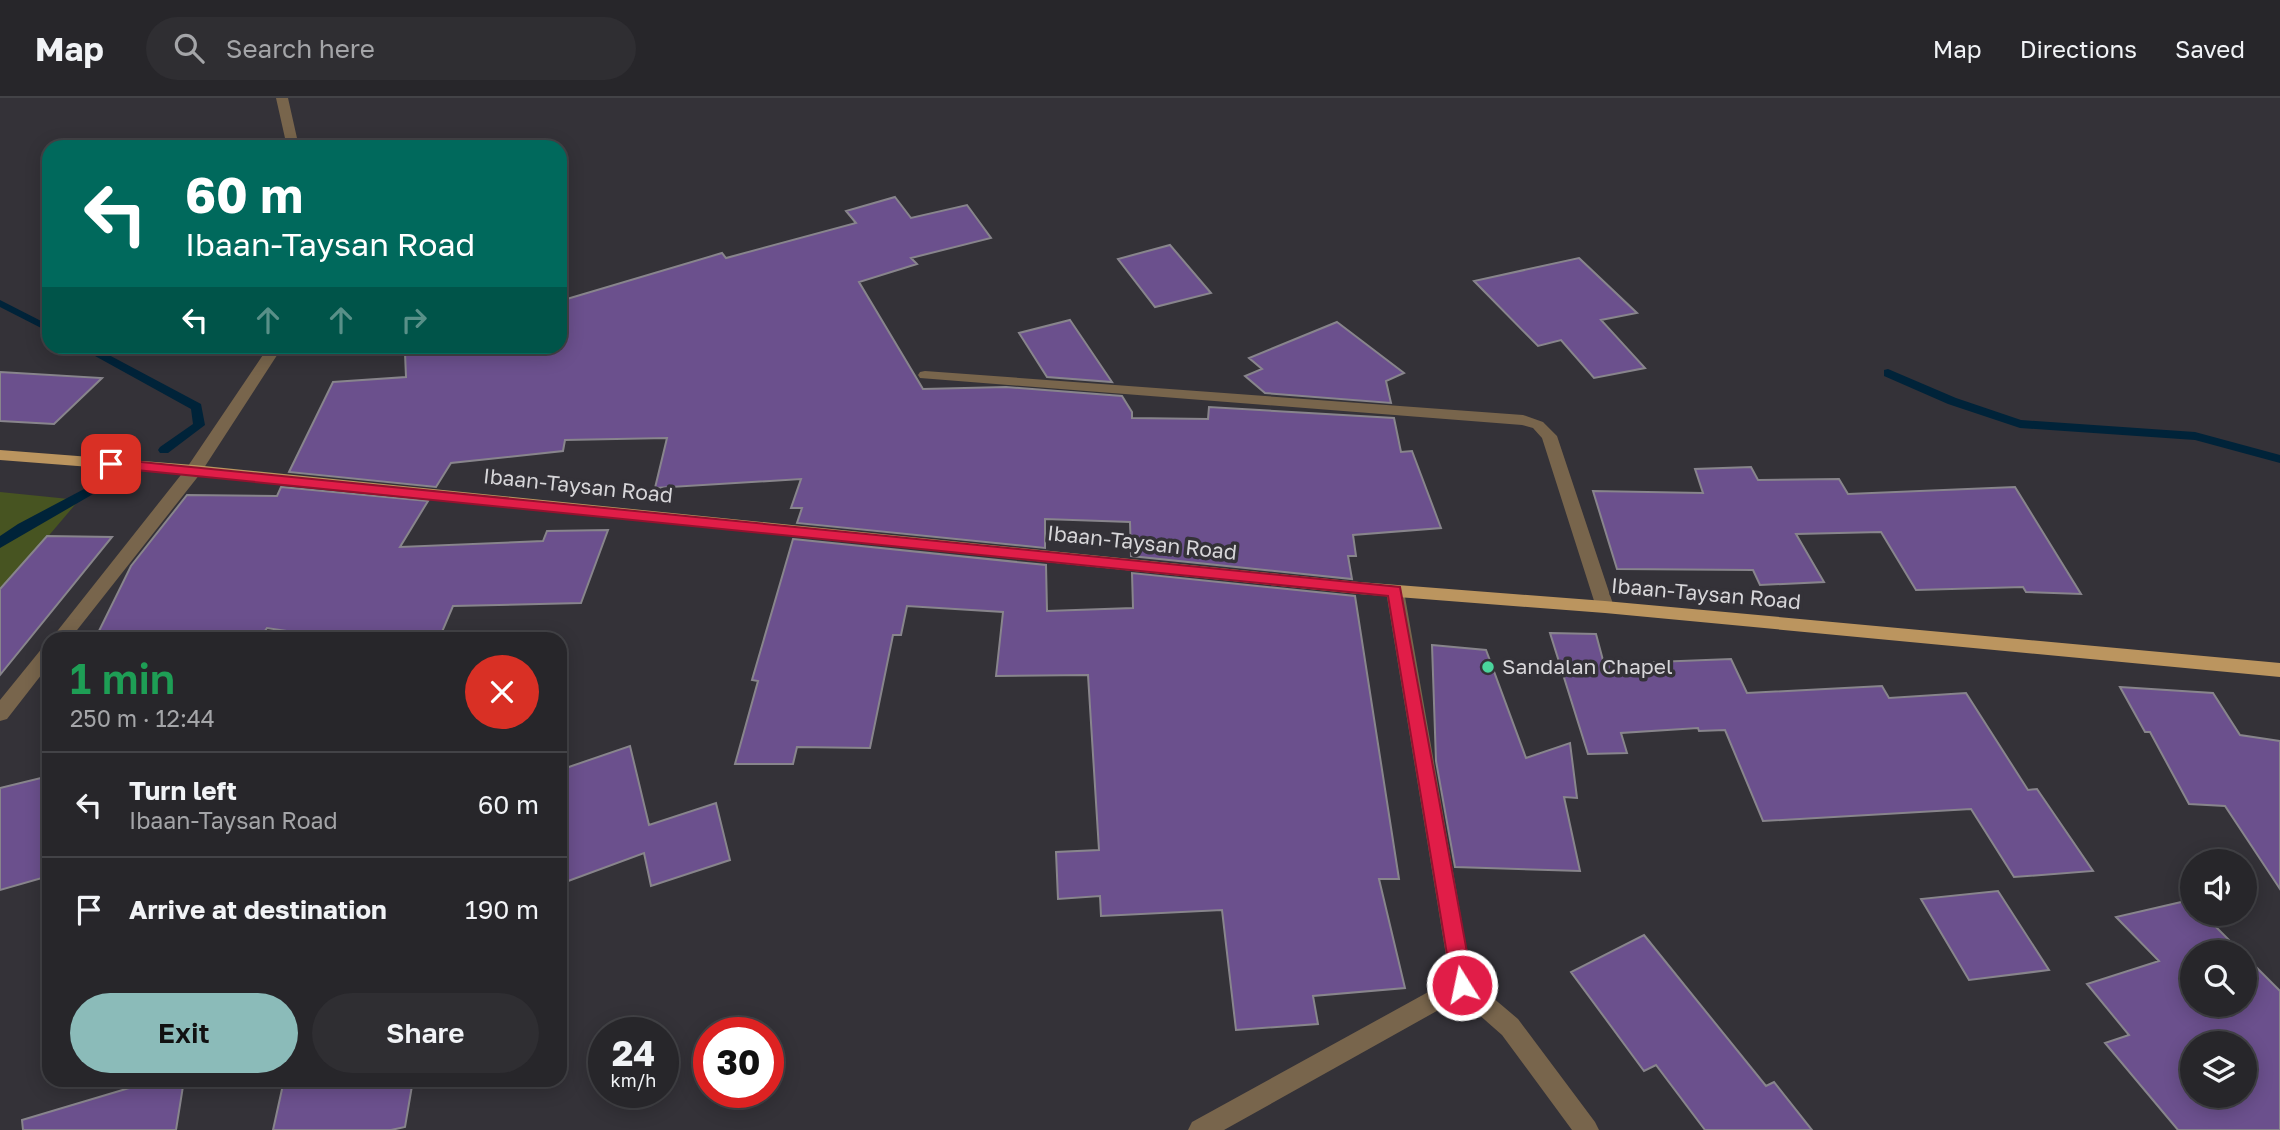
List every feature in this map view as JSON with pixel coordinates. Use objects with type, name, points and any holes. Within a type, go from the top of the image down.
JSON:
[{"type":"main road","name":"Ibaan-Taysan Road","points":[[0,455],[194,470],[1395,591],[1605,607],[2280,670]]},
{"type":"street","points":[[282,98],[291,140]]},
{"type":"street","points":[[66,632],[194,470],[271,354]]},
{"type":"street","points":[[925,375],[1523,421],[1538,425],[1549,436],[1605,607]]},
{"type":"street","points":[[1395,591],[1462,985],[1510,1027],[1587,1130]]},
{"type":"street","points":[[0,715],[42,661]]},
{"type":"street","points":[[1200,1130],[1462,985]]},
{"type":"green space","points":[[0,492],[79,500],[0,593]]},
{"type":"building","points":[[895,197],[911,218],[967,205],[991,238],[911,258],[917,264],[859,282],[923,389],[1006,387],[1122,396],[1132,412],[1132,418],[1208,419],[1209,407],[1394,418],[1401,452],[1412,451],[1441,528],[1353,535],[1356,556],[1348,556],[1352,579],[1131,556],[1130,522],[1045,519],[1045,548],[797,523],[802,508],[791,508],[801,479],[655,488],[667,438],[565,440],[563,451],[451,463],[436,487],[289,472],[333,382],[406,377],[405,354],[567,354],[567,299],[722,253],[726,258],[856,223],[846,211]]},
{"type":"building","points":[[1170,245],[1211,293],[1155,307],[1118,259]]},
{"type":"building","points":[[1579,258],[1637,313],[1601,320],[1645,368],[1594,378],[1561,340],[1538,346],[1474,281]]},
{"type":"building","points":[[1070,320],[1112,382],[1047,377],[1019,333]]},
{"type":"building","points":[[1337,322],[1404,373],[1386,381],[1391,403],[1265,393],[1245,376],[1262,369],[1249,358]]},
{"type":"building","points":[[0,372],[102,378],[54,424],[0,421]]},
{"type":"building","points":[[1751,467],[1758,480],[1839,479],[1848,494],[2015,487],[2081,594],[2026,592],[2023,587],[1916,590],[1881,532],[1796,534],[1824,582],[1760,585],[1753,570],[1617,569],[1593,491],[1703,493],[1695,469]]},
{"type":"building","points":[[281,487],[428,501],[400,547],[543,541],[547,531],[608,530],[581,603],[453,606],[442,632],[294,632],[267,628],[264,632],[98,632],[131,566],[187,495],[277,496]]},
{"type":"building","points":[[47,536],[112,537],[0,675],[0,589]]},
{"type":"building","points":[[793,539],[1046,565],[1047,611],[1133,608],[1132,573],[1355,596],[1399,879],[1379,879],[1405,988],[1313,996],[1318,1024],[1236,1030],[1222,910],[1101,916],[1100,896],[1058,899],[1056,852],[1099,850],[1088,675],[996,676],[1003,612],[907,606],[901,635],[893,635],[870,748],[797,747],[793,764],[735,764],[758,681],[752,680]]},
{"type":"building","points":[[1550,633],[1596,634],[1604,664],[1731,659],[1747,693],[1882,686],[1889,698],[1966,693],[2028,790],[2037,789],[2093,871],[2014,877],[1971,809],[1763,821],[1725,730],[1699,731],[1698,728],[1621,733],[1627,753],[1588,754]]},
{"type":"building","points":[[1432,645],[1486,650],[1526,758],[1570,743],[1577,798],[1564,797],[1580,871],[1455,867],[1436,761]]},
{"type":"building","points":[[2120,687],[2213,693],[2240,735],[2280,741],[2280,889],[2257,854],[2257,849],[2253,849],[2225,806],[2189,804],[2150,732],[2145,732]]},
{"type":"building","points":[[630,746],[649,825],[716,803],[730,860],[651,886],[644,853],[567,881],[567,768]]},
{"type":"building","points":[[42,778],[42,878],[0,890],[0,788]]},
{"type":"building","points":[[1998,891],[2049,970],[1969,980],[1921,899]]},
{"type":"building","points":[[2180,902],[2180,926],[2215,926],[2229,940],[2180,940],[2180,1017],[2257,1017],[2257,968],[2280,991],[2280,1130],[2178,1130],[2105,1043],[2129,1035],[2087,984],[2159,961],[2116,917]]},
{"type":"building","points":[[1644,935],[1766,1086],[1774,1082],[1812,1130],[1705,1130],[1656,1065],[1644,1071],[1571,972]]},
{"type":"building","points":[[133,1087],[183,1087],[176,1130],[23,1130],[22,1120]]},
{"type":"building","points":[[282,1087],[412,1087],[405,1127],[391,1130],[273,1130]]},
{"type":"waterway","points":[[0,303],[42,325]]},
{"type":"waterway","points":[[97,354],[197,407],[199,425],[164,450]]},
{"type":"waterway","points":[[1888,373],[1952,401],[2020,424],[2195,436],[2280,459]]},
{"type":"waterway","points":[[0,543],[23,527],[103,483]]},
{"type":"place","name":"Sandalan Chapel","points":[[1488,667]]},
{"type":"route","points":[[111,464],[194,470],[1395,591],[1462,985]]}]
